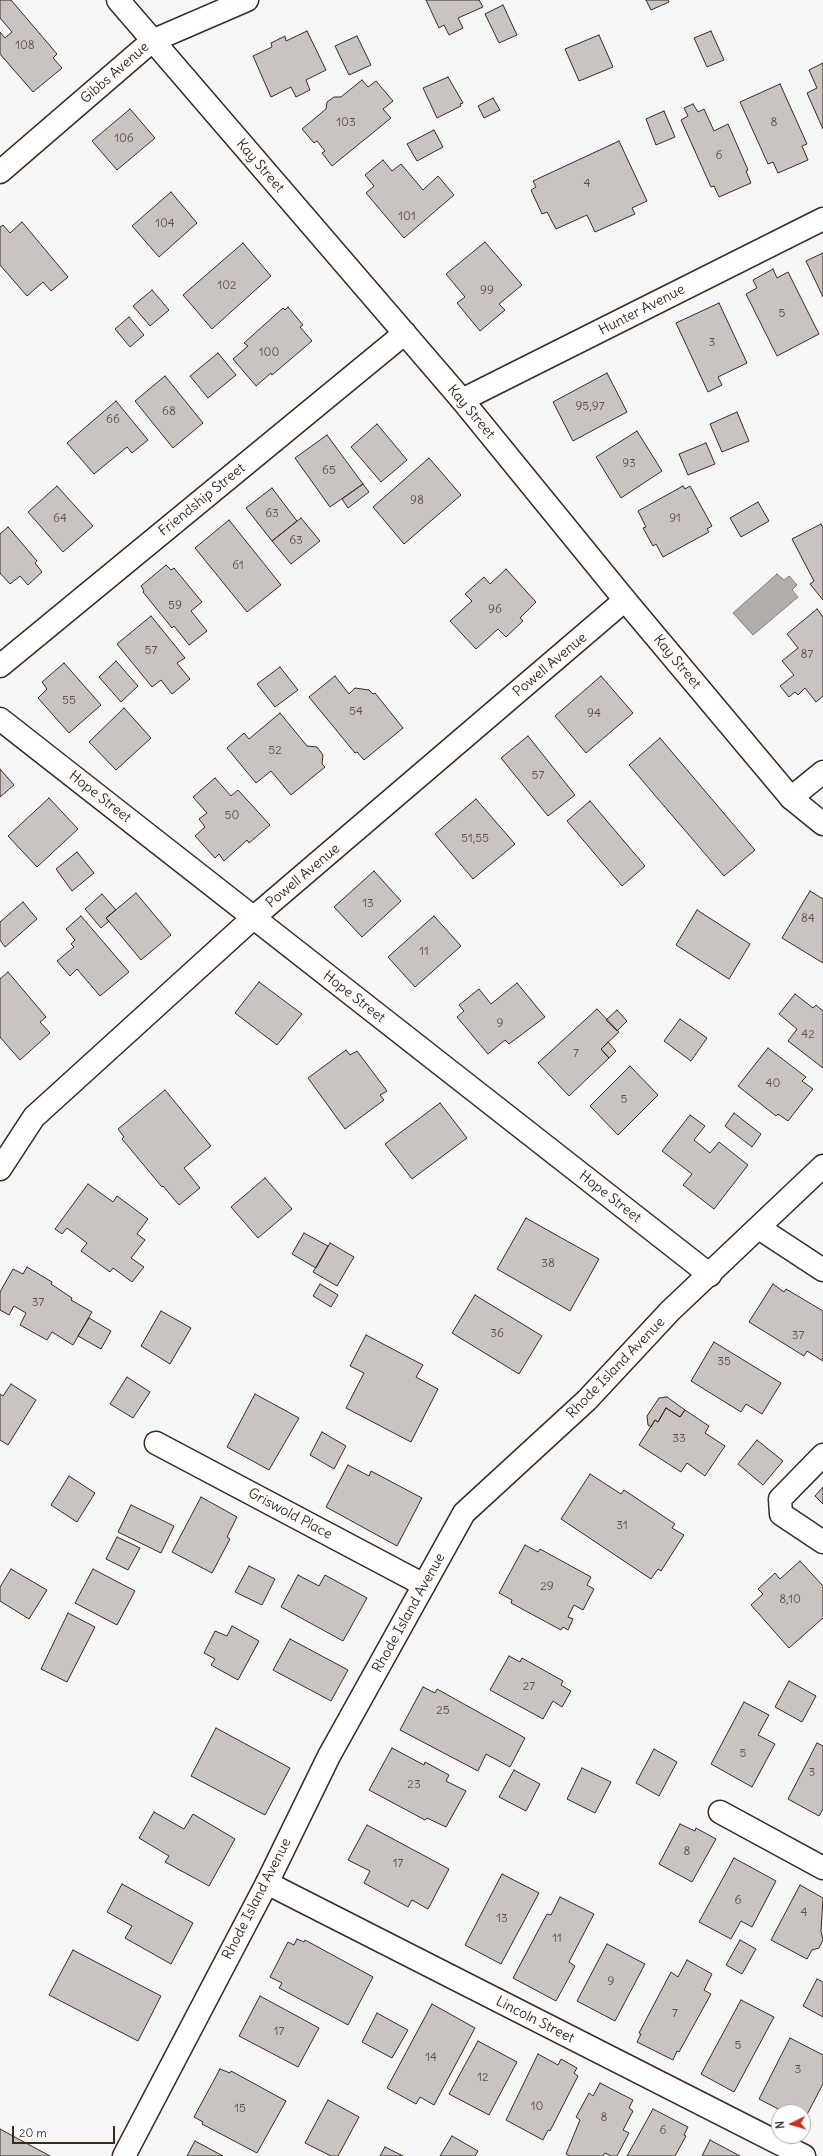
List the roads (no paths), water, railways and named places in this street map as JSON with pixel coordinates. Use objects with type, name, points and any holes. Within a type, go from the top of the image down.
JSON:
[{"type":"street","name":"Kay Street","points":[[118,0],[462,400],[625,600],[791,798],[823,824]]},
{"type":"street","name":"Gibbs Avenue","points":[[0,172],[152,41],[247,0]]},
{"type":"street","name":"Hunter Avenue","points":[[462,400],[823,219]]},
{"type":"street","name":"Friendship Street","points":[[0,666],[405,333]]},
{"type":"street","name":"Powell Avenue","points":[[0,1169],[34,1116],[253,918],[625,600]]},
{"type":"street","name":"Hope Street","points":[[0,719],[710,1275]]},
{"type":"street","points":[[791,798],[823,772]]},
{"type":"street","name":"Rhode Island Avenue","points":[[124,2156],[267,1883],[329,1756],[464,1513],[587,1400],[670,1312],[823,1166]]},
{"type":"street","points":[[759,1228],[823,1270]]},
{"type":"street","name":"Griswold Place","points":[[156,1443],[424,1585]]},
{"type":"street","points":[[823,1455],[780,1499],[781,1514],[823,1542]]},
{"type":"street","points":[[720,1812],[823,1868]]},
{"type":"street","name":"Lincoln Street","points":[[267,1883],[804,2156]]}]
